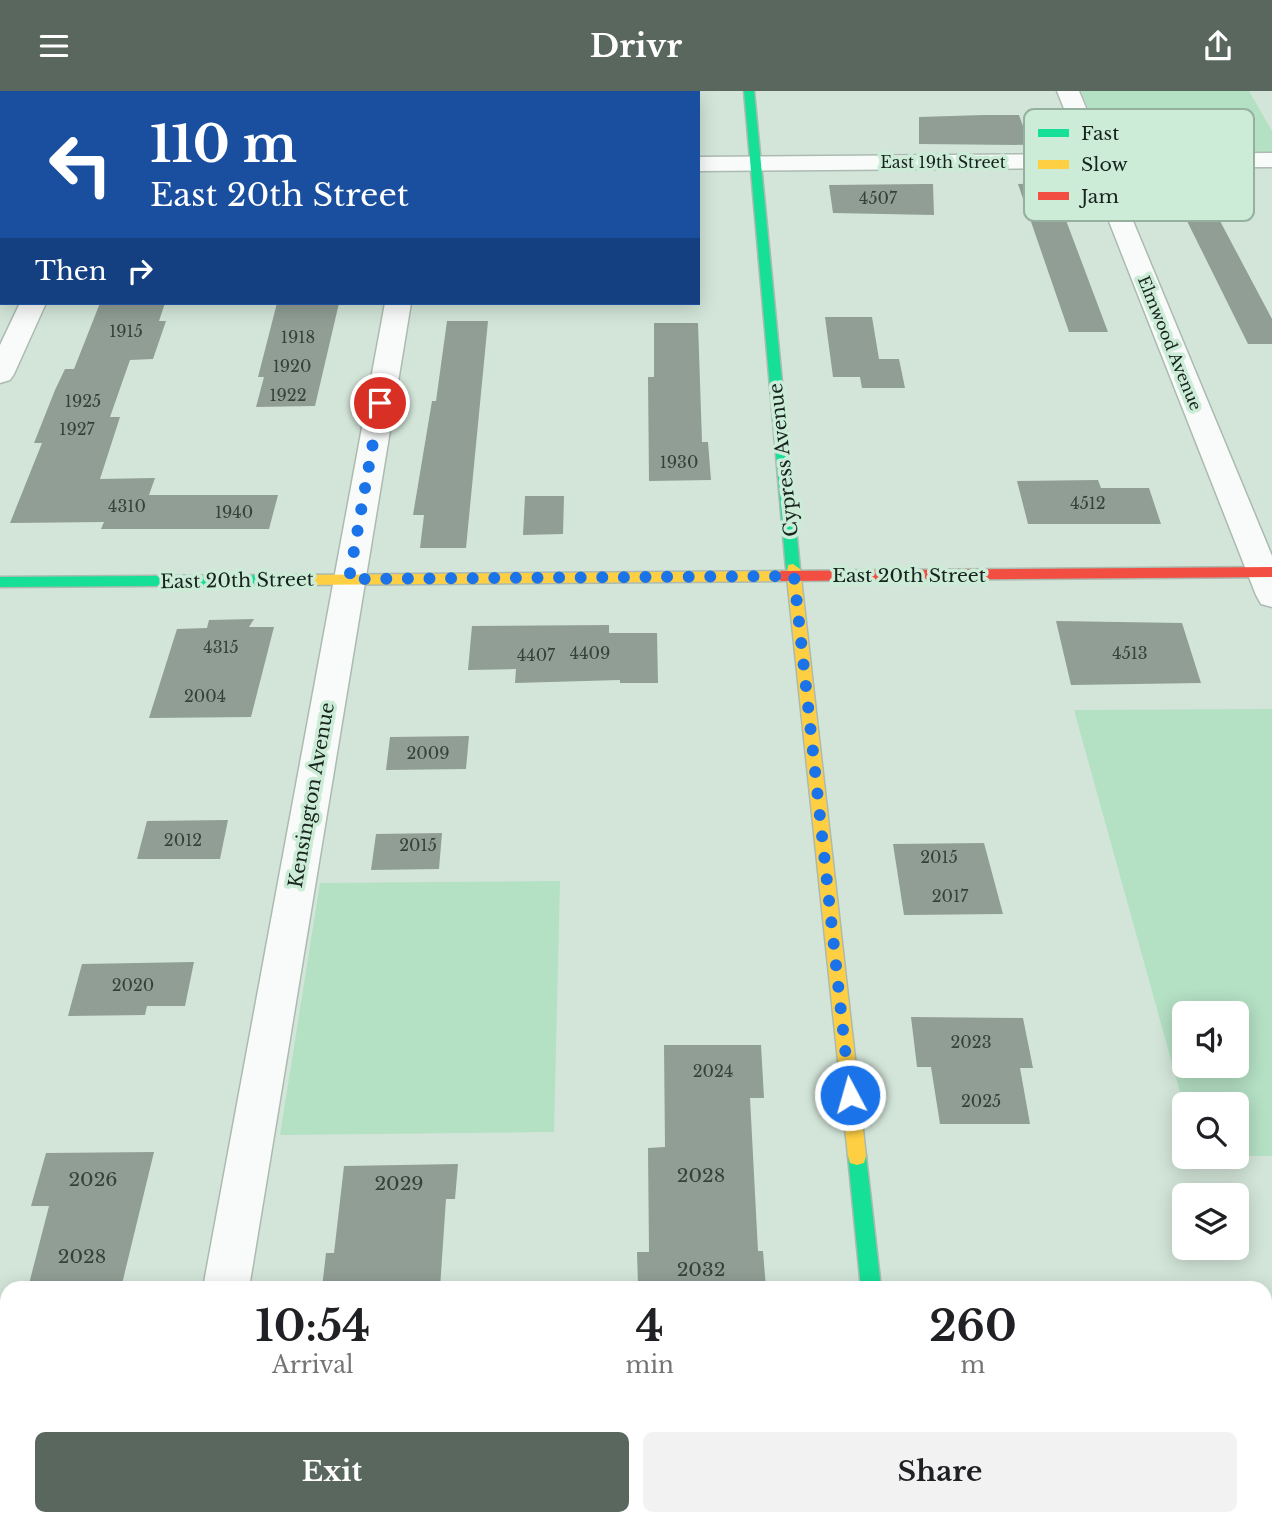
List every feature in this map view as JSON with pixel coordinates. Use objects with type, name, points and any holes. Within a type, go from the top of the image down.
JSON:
[{"type":"street","name":"Cypress Avenue","points":[[749,91],[794,576],[870,1281]]},
{"type":"street","name":"Elmwood Avenue","points":[[1068,91],[1075,109]]},
{"type":"street","name":"East 19th Street","points":[[1254,160],[1272,160]]},
{"type":"street","name":"East 19th Street","points":[[700,164],[1024,161]]},
{"type":"street","name":"Elmwood Avenue","points":[[1121,221],[1269,580]]},
{"type":"street","points":[[0,374],[32,305]]},
{"type":"street","name":"Kensington Avenue","points":[[227,1281],[398,305]]},
{"type":"street","name":"East 20th Street","points":[[0,582],[794,576],[1269,580]]},
{"type":"green space","points":[[1081,91],[1249,91],[1272,131],[1272,155],[1254,155],[1254,109],[1088,109]]},
{"type":"green space","points":[[1272,709],[1272,1156],[1249,1156],[1249,1092],[1180,1092],[1176,1078],[1249,1078],[1249,1001],[1172,1001],[1172,1063],[1074,710]]},
{"type":"green space","points":[[560,881],[554,1132],[280,1135],[320,883]]},
{"type":"building","points":[[1019,115],[1024,129],[1024,145],[919,144],[919,117]]},
{"type":"building","points":[[933,184],[934,215],[833,213],[829,185]]},
{"type":"building","points":[[1018,184],[1024,184],[1024,201]]},
{"type":"building","points":[[1031,221],[1066,221],[1108,332],[1069,332]]},
{"type":"building","points":[[1187,221],[1220,221],[1272,319],[1272,344],[1248,344]]},
{"type":"building","points":[[99,305],[164,305],[159,321],[166,321],[153,359],[130,360],[110,417],[120,417],[100,479],[155,478],[149,495],[278,495],[269,529],[101,529],[104,522],[10,523],[42,443],[34,443],[55,390],[65,369],[74,369]]},
{"type":"building","points":[[276,305],[339,305],[315,406],[256,407],[264,377],[258,377]]},
{"type":"building","points":[[825,317],[872,317],[879,359],[899,359],[905,388],[862,388],[860,377],[833,377]]},
{"type":"building","points":[[447,321],[488,321],[466,548],[420,548],[424,515],[413,515],[432,401],[436,401]]},
{"type":"building","points":[[654,323],[698,323],[702,442],[708,442],[711,480],[649,481],[648,377],[654,377]]},
{"type":"building","points":[[1098,480],[1101,488],[1149,488],[1161,524],[1028,524],[1017,481]]},
{"type":"building","points":[[525,496],[564,496],[563,534],[523,535]]},
{"type":"building","points":[[254,619],[249,627],[274,627],[251,717],[149,718],[177,629],[207,628],[209,620]]},
{"type":"building","points":[[1056,621],[1182,623],[1201,683],[1071,685]]},
{"type":"building","points":[[609,625],[609,633],[657,633],[658,683],[620,683],[620,680],[515,683],[516,669],[468,670],[472,626]]},
{"type":"building","points":[[469,736],[466,769],[386,770],[390,737]]},
{"type":"building","points":[[228,820],[220,859],[137,859],[147,821]]},
{"type":"building","points":[[442,833],[439,869],[371,870],[376,834]]},
{"type":"building","points":[[984,843],[1003,914],[904,915],[893,844]]},
{"type":"building","points":[[194,962],[185,1006],[147,1006],[145,1015],[68,1016],[82,964]]},
{"type":"building","points":[[911,1017],[1023,1018],[1033,1068],[1020,1068],[1030,1124],[940,1124],[931,1067],[917,1067]]},
{"type":"building","points":[[664,1045],[761,1045],[764,1098],[750,1098],[758,1251],[763,1251],[765,1281],[638,1281],[637,1252],[649,1252],[648,1148],[665,1147]]},
{"type":"building","points":[[154,1152],[123,1281],[30,1281],[49,1206],[31,1206],[46,1153]]},
{"type":"building","points":[[458,1164],[455,1199],[446,1199],[440,1281],[323,1281],[326,1253],[334,1253],[344,1166]]},
{"type":"traffic: fast","points":[[749,91],[793,569]]},
{"type":"traffic: fast","points":[[0,582],[300,580]]},
{"type":"traffic: fast","points":[[857,1156],[870,1281]]},
{"type":"traffic: slow","points":[[793,569],[857,1156]]},
{"type":"traffic: slow","points":[[300,580],[781,576]]},
{"type":"traffic: jam","points":[[781,576],[1272,572]]},
{"type":"route","points":[[380,403],[349,579],[794,576],[850,1095]]}]
